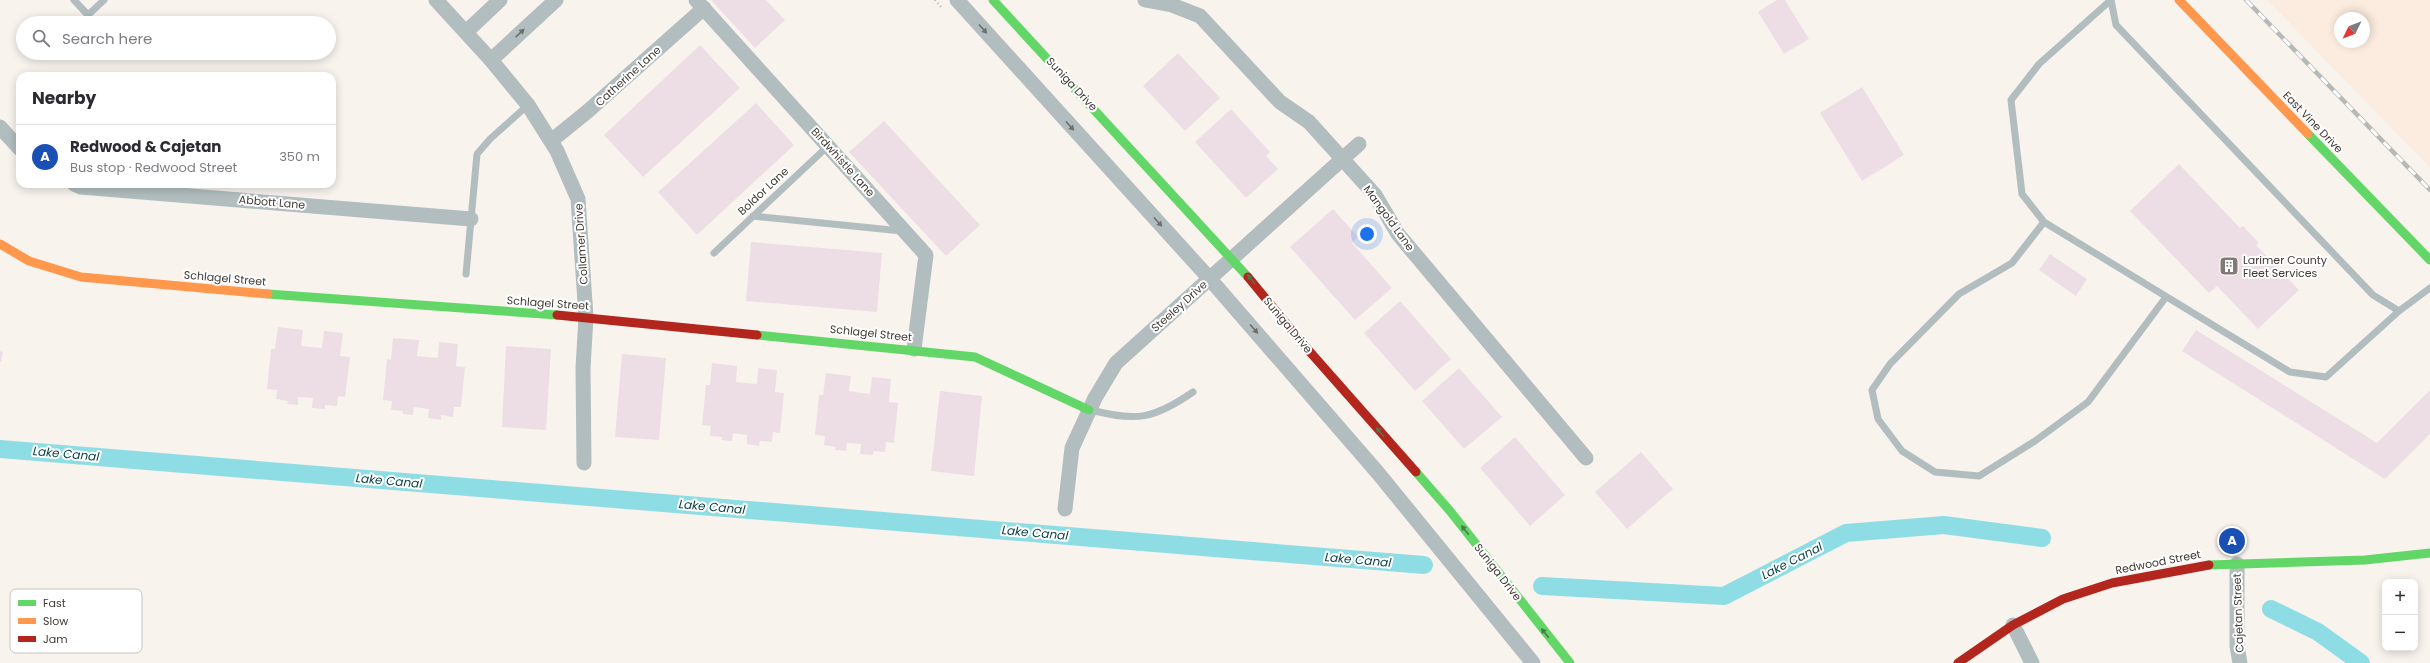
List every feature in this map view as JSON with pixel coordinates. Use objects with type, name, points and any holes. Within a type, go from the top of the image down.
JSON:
[{"type":"street","name":"Collamer Drive","points":[[436,0],[491,60],[528,105],[551,140],[578,198],[586,318],[583,368],[584,463]]},
{"type":"street","points":[[466,32],[500,0]]},
{"type":"street","points":[[491,60],[556,0]]},
{"type":"street","points":[[957,0],[1209,278],[1378,473],[1533,663]]},
{"type":"street","name":"Suniga Drive","points":[[993,0],[1232,258],[1304,344],[1450,511],[1570,663]]},
{"type":"street","name":"Mangold Lane","points":[[1145,0],[1172,5],[1200,16],[1280,102],[1309,122],[1375,194],[1398,234],[1586,458]]},
{"type":"street","name":"East Vine Drive","points":[[2179,0],[2430,260]]},
{"type":"street","name":"Catherine Lane","points":[[551,140],[588,111],[700,4]]},
{"type":"street","name":"Birdwhistle Lane","points":[[700,4],[926,255],[914,349]]},
{"type":"street","points":[[0,128],[16,145]]},
{"type":"street","name":"Steeley Drive","points":[[1065,509],[1072,448],[1089,410],[1116,363],[1360,144]]},
{"type":"street","name":"Abbott Lane","points":[[101,188],[471,219]]},
{"type":"street","name":"Schlagel Street","points":[[0,244],[29,261],[81,277],[269,294],[586,318],[914,349],[975,357],[1089,410]]},
{"type":"street","name":"Redwood Street","points":[[1958,663],[2013,625],[2064,599],[2112,583],[2199,565],[2365,560],[2430,553]]},
{"type":"street","name":"Cajetan Street","points":[[2236,564],[2237,646],[2240,663]]},
{"type":"street","points":[[2013,625],[2032,663]]},
{"type":"lane","points":[[74,0],[88,15],[104,0]]},
{"type":"lane","points":[[2111,0],[2039,64],[2011,100],[2022,194],[2044,222],[2290,372],[2326,377],[2399,310],[2430,288]]},
{"type":"lane","points":[[2111,0],[2116,25],[2373,295],[2399,310]]},
{"type":"lane","points":[[466,274],[477,154],[490,139],[528,105]]},
{"type":"lane","name":"Boldor Lane","points":[[714,253],[828,146]]},
{"type":"lane","points":[[753,216],[906,231]]},
{"type":"lane","points":[[2044,222],[2012,263],[1959,294],[1890,364],[1872,390],[1878,419],[1902,451],[1935,472],[1979,476],[2035,441],[2088,402],[2166,297]]},
{"type":"lane","points":[[1089,410],[1120,418],[1139,417],[1170,408],[1193,392]]},
{"type":"path","points":[[935,0],[945,12]]},
{"type":"shaded area","points":[[2267,0],[2430,0],[2430,168]]},
{"type":"building","points":[[711,0],[766,0],[785,20],[755,48]]},
{"type":"building","points":[[1777,0],[1785,0],[1809,39],[1784,54],[1758,12]]},
{"type":"building","points":[[700,45],[740,88],[643,177],[604,135]]},
{"type":"building","points":[[1178,53],[1220,98],[1185,131],[1143,86]]},
{"type":"building","points":[[1862,87],[1904,155],[1862,181],[1820,113]]},
{"type":"building","points":[[756,103],[794,145],[697,235],[658,192]]},
{"type":"building","points":[[1231,109],[1270,152],[1266,156],[1278,169],[1246,198],[1195,142]]},
{"type":"building","points":[[884,121],[980,225],[946,256],[849,152]]},
{"type":"building","name":"Larimer County Fleet Services","points":[[2179,164],[2240,228],[2243,226],[2259,243],[2256,245],[2299,290],[2258,329],[2217,286],[2209,293],[2130,211]]},
{"type":"building","points":[[1333,209],[1358,237],[1352,243],[1392,288],[1355,320],[1290,247]]},
{"type":"building","points":[[751,242],[882,253],[877,312],[746,301]]},
{"type":"building","points":[[2050,254],[2087,279],[2076,296],[2039,270]]},
{"type":"building","points":[[1400,301],[1451,359],[1415,391],[1364,333]]},
{"type":"building","points":[[278,327],[303,330],[301,346],[322,348],[324,331],[343,333],[340,356],[350,357],[345,397],[338,396],[337,406],[325,405],[325,409],[312,408],[313,398],[298,397],[298,405],[287,404],[288,401],[276,399],[277,390],[267,389],[271,349],[275,349]]},
{"type":"building","points":[[2196,330],[2377,443],[2430,390],[2430,434],[2385,479],[2182,351]]},
{"type":"building","points":[[393,338],[419,340],[417,356],[438,358],[439,342],[458,344],[456,366],[465,367],[461,407],[454,407],[453,417],[441,415],[441,420],[428,418],[429,409],[414,407],[413,415],[403,414],[403,411],[391,410],[392,401],[383,400],[387,359],[391,360]]},
{"type":"building","points":[[506,346],[551,349],[546,430],[502,427]]},
{"type":"building","points":[[0,351],[3,352],[1,362],[0,362]]},
{"type":"building","points":[[622,354],[666,358],[659,440],[615,437]]},
{"type":"building","points":[[712,363],[737,366],[736,382],[757,384],[758,368],[777,370],[775,392],[784,393],[780,433],[773,432],[772,442],[760,441],[759,446],[747,444],[747,435],[733,433],[732,441],[722,440],[722,437],[710,436],[711,426],[702,425],[706,385],[710,385]]},
{"type":"building","points":[[1459,368],[1502,417],[1464,449],[1422,401]]},
{"type":"building","points":[[826,373],[851,376],[849,391],[870,394],[872,377],[891,379],[889,402],[898,403],[894,443],[886,442],[885,452],[874,451],[873,455],[860,454],[861,444],[847,443],[846,451],[835,450],[836,447],[824,445],[825,436],[815,435],[819,395],[823,395]]},
{"type":"building","points":[[940,391],[982,396],[974,476],[931,471]]},
{"type":"building","points":[[1515,437],[1565,495],[1530,526],[1480,468]]},
{"type":"building","points":[[1641,452],[1673,489],[1627,529],[1595,492]]},
{"type":"waterway","name":"Lake Canal","points":[[0,449],[1424,565]]},
{"type":"waterway","name":"Lake Canal","points":[[1542,586],[1724,596],[1846,533],[1944,525],[2042,538]]},
{"type":"waterway","name":"Lake Canal","points":[[2271,609],[2318,632],[2361,663]]},
{"type":"railway","points":[[2246,0],[2430,190]]},
{"type":"traffic: fast","points":[[993,0],[1248,277]]},
{"type":"traffic: fast","points":[[2308,134],[2430,260]]},
{"type":"traffic: fast","points":[[268,294],[557,315]]},
{"type":"traffic: fast","points":[[757,335],[975,357],[1089,410]]},
{"type":"traffic: fast","points":[[1416,472],[1450,511],[1570,663]]},
{"type":"traffic: fast","points":[[2209,565],[2365,560],[2430,553]]},
{"type":"traffic: slow","points":[[2179,0],[2308,134]]},
{"type":"traffic: slow","points":[[0,244],[29,261],[81,277],[268,294]]},
{"type":"traffic: jam","points":[[1248,277],[1303,344],[1416,472]]},
{"type":"traffic: jam","points":[[557,315],[757,335]]},
{"type":"traffic: jam","points":[[1958,663],[2013,625],[2063,599],[2112,583],[2209,565]]},
{"type":"place","name":"Larimer County Fleet Services","points":[[2229,266]]},
{"type":"place","name":"Redwood & Cajetan","points":[[2232,541]]}]
